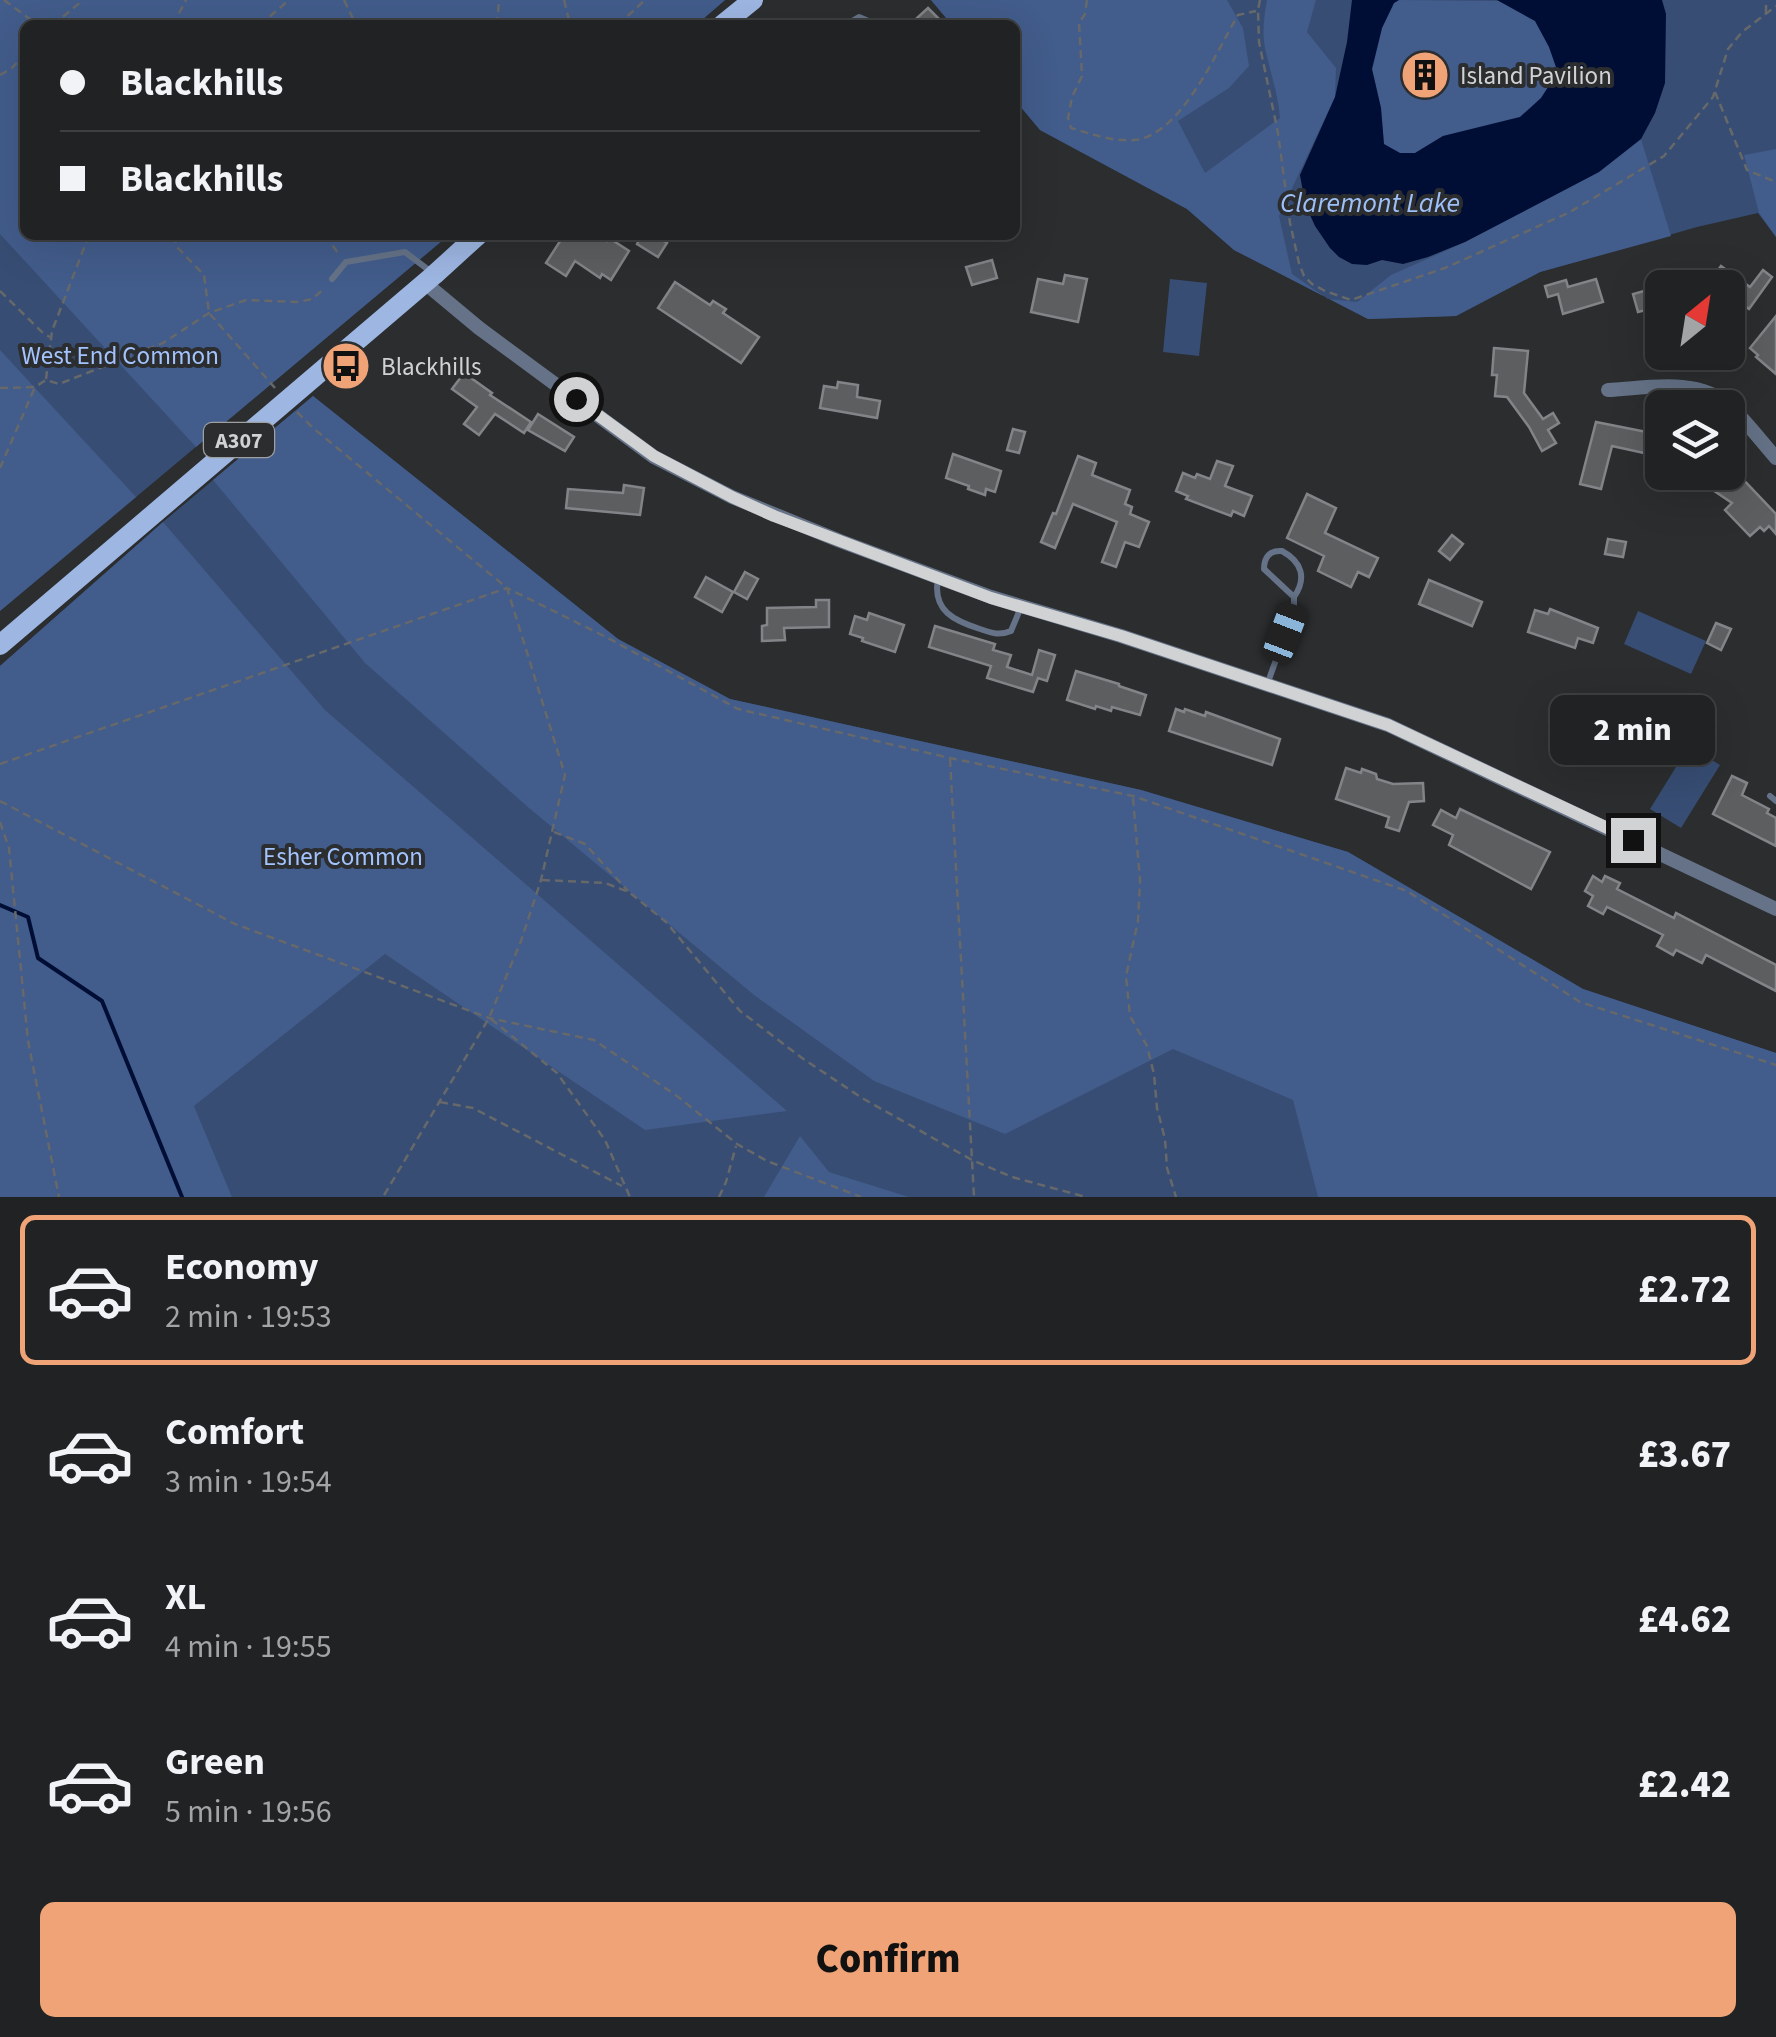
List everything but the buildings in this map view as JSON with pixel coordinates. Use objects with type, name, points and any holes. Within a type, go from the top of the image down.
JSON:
[{"type":"main road","points":[[728,20],[753,0]]},
{"type":"main road","name":"A307","points":[[0,645],[473,240]]},
{"type":"street","points":[[430,279],[479,328],[654,456],[760,510],[939,578],[1374,720],[1776,909]]},
{"type":"street","points":[[1608,390],[1694,388],[1713,394],[1728,404],[1776,458]]},
{"type":"lane","points":[[332,279],[346,262],[404,252],[430,279]]},
{"type":"lane","points":[[1268,684],[1302,578],[1297,562],[1282,552],[1270,553],[1264,569],[1294,597]]},
{"type":"lane","points":[[939,578],[936,584],[940,603],[955,622],[1002,635],[1011,631],[1022,606]]},
{"type":"path","points":[[4,0],[31,20]]},
{"type":"path","points":[[59,20],[84,0]]},
{"type":"path","points":[[266,20],[290,0]]},
{"type":"path","points":[[623,20],[645,0]]},
{"type":"path","points":[[1086,0],[1079,23],[1082,76],[1068,118],[1072,128],[1106,138],[1134,140],[1160,132],[1197,89],[1238,16],[1258,10]]},
{"type":"path","points":[[1260,0],[1259,42],[1278,133],[1290,223],[1304,276],[1325,291],[1352,300],[1445,268],[1570,212],[1664,156],[1713,97],[1728,49],[1742,32],[1776,6]]},
{"type":"path","points":[[1766,0],[1766,14]]},
{"type":"path","points":[[0,75],[20,59]]},
{"type":"path","points":[[1715,90],[1746,170],[1776,182]]},
{"type":"path","points":[[0,388],[35,387],[46,380],[52,330],[88,240]]},
{"type":"path","points":[[176,240],[176,246],[204,274],[209,313],[313,428],[507,588],[738,709],[1133,796],[1408,891],[1580,1002],[1776,1065]]},
{"type":"path","points":[[329,240],[346,262]]},
{"type":"path","points":[[46,380],[59,384],[85,375],[163,343],[209,313],[246,300],[312,300],[332,279]]},
{"type":"path","points":[[0,291],[52,338]]},
{"type":"path","points":[[0,468],[35,387]]},
{"type":"path","points":[[0,764],[507,588]]},
{"type":"path","points":[[383,1197],[489,1018],[521,941],[565,775],[507,588]]},
{"type":"path","points":[[950,758],[974,1197]]},
{"type":"path","points":[[1133,796],[1140,880],[1138,921],[1126,976],[1130,1016],[1147,1046],[1165,1140],[1166,1168],[1176,1197]]},
{"type":"path","points":[[0,801],[236,924],[489,1018],[594,1040],[677,1096],[737,1144],[861,1197]]},
{"type":"path","points":[[0,822],[9,848],[28,1041],[59,1197]]},
{"type":"path","points":[[552,832],[584,844],[629,892],[666,922],[740,1012],[802,1058],[862,1098],[972,1160],[1012,1177],[1086,1197]]},
{"type":"path","points":[[540,880],[605,883],[629,892]]},
{"type":"path","points":[[489,1018],[557,1072],[605,1140],[630,1197]]},
{"type":"path","points":[[440,1102],[472,1108],[624,1187]]},
{"type":"path","points":[[719,1197],[737,1144]]},
{"type":"green space","name":"West End Common","points":[[0,0],[725,0],[702,20],[20,20],[20,240],[443,240],[0,611]]},
{"type":"green space","points":[[0,0],[725,0],[702,20],[20,20],[20,240],[443,240],[196,447],[0,234]]},
{"type":"green space","points":[[931,0],[1776,0],[1776,237],[1758,213],[1540,272],[1456,316],[1368,319],[1234,250],[1187,209],[1040,130],[1020,106],[1020,20],[948,20]]},
{"type":"green space","points":[[931,0],[1227,0],[1243,28],[1249,66],[1229,88],[1178,121],[1205,173],[1280,118],[1264,42],[1267,0],[1316,0],[1307,32],[1336,68],[1335,97],[1279,216],[1292,274],[1325,297],[1234,250],[1187,209],[1040,130],[1020,106],[1020,20],[948,20]]},
{"type":"green space","points":[[1399,0],[1499,1],[1535,21],[1556,67],[1552,81],[1541,98],[1520,117],[1443,136],[1415,153],[1400,153],[1384,145],[1372,69],[1382,28]]},
{"type":"green space","points":[[1641,139],[1671,236],[1540,272],[1456,316],[1368,319],[1329,299],[1357,302],[1391,275],[1465,242],[1599,172]]},
{"type":"green space","points":[[1776,149],[1776,237],[1759,213],[1744,155]]},
{"type":"green space","points":[[1170,279],[1207,283],[1199,356],[1163,352]]},
{"type":"green space","points":[[0,350],[136,497],[0,611]]},
{"type":"green space","name":"Esher Common","points":[[313,396],[618,639],[730,699],[1141,790],[1348,852],[1583,989],[1776,1053],[1776,1197],[0,1197],[0,666]]},
{"type":"green space","points":[[313,396],[618,639],[730,699],[1141,790],[1348,852],[1583,989],[1776,1053],[1776,1197],[1318,1197],[1293,1100],[1173,1049],[1005,1134],[874,1081],[754,995],[529,808],[365,663],[213,480]]},
{"type":"green space","points":[[163,522],[325,710],[787,1111],[645,1130],[385,954],[194,1106],[232,1197],[0,1197],[0,666]]},
{"type":"green space","points":[[1638,611],[1706,641],[1691,674],[1624,644]]},
{"type":"green space","points":[[1689,746],[1720,765],[1681,828],[1650,809]]},
{"type":"green space","points":[[800,1136],[829,1172],[909,1197],[764,1197]]},
{"type":"water","name":"Claremont Lake","points":[[1352,0],[1399,0],[1382,28],[1372,69],[1384,144],[1400,153],[1415,153],[1443,136],[1520,117],[1541,98],[1552,81],[1556,67],[1535,21],[1497,0],[1662,0],[1666,14],[1665,83],[1641,139],[1599,172],[1465,242],[1428,257],[1403,264],[1382,260],[1352,264],[1330,248],[1315,226],[1305,204],[1300,175],[1335,97]]},
{"type":"waterway","points":[[0,905],[28,917],[38,958],[102,1001],[182,1197]]},
{"type":"place","name":"Island Pavilion","points":[[1425,75]]},
{"type":"place","name":"Blackhills","points":[[346,366]]},
{"type":"route","points":[[576,399],[675,469],[774,516],[991,598],[1121,636],[1388,725],[1633,840]]}]
